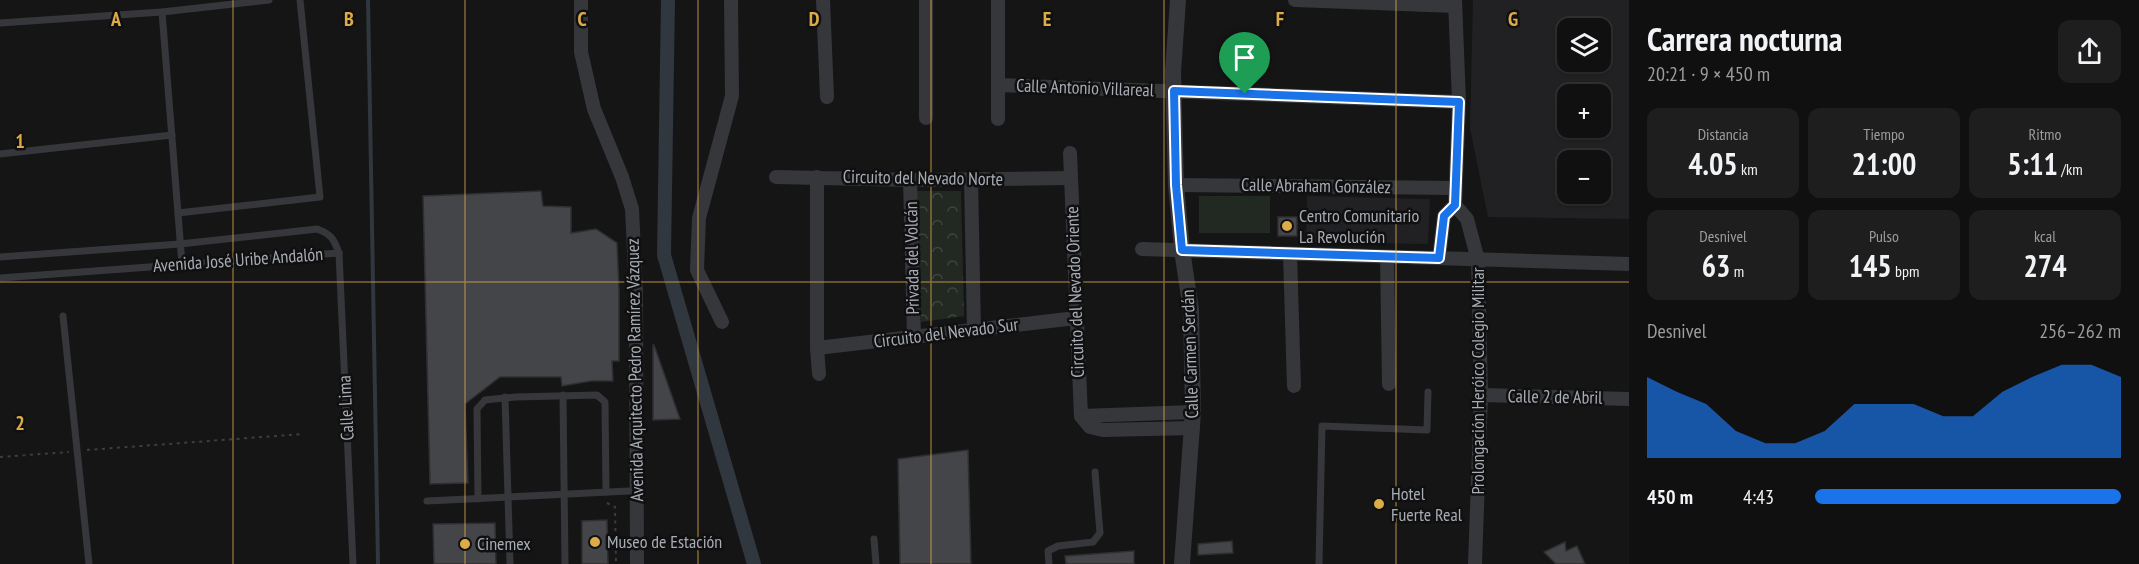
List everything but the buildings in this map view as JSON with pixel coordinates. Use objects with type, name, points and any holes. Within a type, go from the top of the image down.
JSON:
[{"type":"street","name":"Avenida Arquitecto Pedro Ramírez Vázquez","points":[[581,0],[581,52],[594,109],[622,177],[632,209],[636,293],[637,564]]},
{"type":"street","points":[[722,322],[698,270],[698,239],[699,218],[732,96],[731,0]]},
{"type":"street","points":[[823,0],[827,97]]},
{"type":"street","points":[[926,0],[926,118]]},
{"type":"street","points":[[998,0],[998,119]]},
{"type":"street","name":"Calle Carmen Serdán","points":[[1178,0],[1173,72],[1176,185],[1191,310],[1193,420],[1182,564]]},
{"type":"street","points":[[1295,0],[1455,3],[1459,102],[1455,205],[1444,216],[1439,258]]},
{"type":"street","name":"Calle Antonio Villareal","points":[[998,85],[1459,102]]},
{"type":"street","name":"Circuito del Nevado Oriente","points":[[1070,153],[1081,416]]},
{"type":"street","name":"Avenida Arquitecto Pedro Ramírez Vázquez","points":[[622,177],[629,377],[627,564]]},
{"type":"street","name":"Circuito del Nevado Norte","points":[[776,177],[910,180],[1070,178]]},
{"type":"street","points":[[817,177],[819,374]]},
{"type":"street","name":"Privada del Volcán","points":[[910,180],[914,336]]},
{"type":"street","points":[[971,180],[974,329]]},
{"type":"street","name":"Calle Abraham González","points":[[1176,185],[1455,188]]},
{"type":"street","name":"Prolongación Heróico Colegio Militar","points":[[1455,205],[1467,219],[1478,260],[1481,395],[1475,564]]},
{"type":"street","points":[[1142,249],[1629,264]]},
{"type":"street","points":[[1290,254],[1294,386]]},
{"type":"street","points":[[1387,257],[1389,384]]},
{"type":"street","name":"Circuito del Nevado Sur","points":[[817,348],[1076,318]]},
{"type":"street","name":"Calle 2 de Abril","points":[[1481,395],[1629,399]]},
{"type":"street","points":[[1081,416],[1193,420]]},
{"type":"street","points":[[1081,416],[1090,427],[1103,430],[1193,420]]},
{"type":"lane","points":[[0,23],[162,12],[269,0]]},
{"type":"lane","points":[[178,213],[320,197],[300,0]]},
{"type":"lane","points":[[162,12],[182,264]]},
{"type":"lane","points":[[0,154],[172,135]]},
{"type":"lane","name":"Avenida José Uribe Andalón","points":[[0,257],[180,244],[317,229],[329,233],[339,253],[0,278]]},
{"type":"lane","name":"Calle Lima","points":[[339,253],[353,564]]},
{"type":"lane","points":[[63,316],[89,564]]},
{"type":"lane","points":[[1320,564],[1322,426],[1427,430],[1428,392]]},
{"type":"lane","points":[[478,498],[477,409],[485,400],[506,397],[597,394],[605,402],[606,492]]},
{"type":"lane","points":[[563,395],[565,564]]},
{"type":"lane","points":[[506,397],[510,564]]},
{"type":"lane","points":[[1049,564],[1048,551],[1058,546],[1093,542],[1100,533],[1095,472]]},
{"type":"lane","points":[[428,501],[628,491]]},
{"type":"lane","points":[[874,539],[876,564]]},
{"type":"path","points":[[0,458],[303,434]]},
{"type":"path","points":[[599,503],[610,503],[615,507],[616,564]]},
{"type":"shaded area","points":[[1473,0],[1629,0],[1629,219],[1488,217],[1470,128]]},
{"type":"shaded area","points":[[1307,196],[1430,199],[1428,244],[1306,242]]},
{"type":"green space","points":[[917,191],[961,191],[964,316],[921,322]]},
{"type":"green space","points":[[1199,196],[1270,196],[1270,233],[1199,233]]},
{"type":"waterway","points":[[368,0],[378,564]]},
{"type":"waterway","points":[[668,0],[664,255],[754,564]]},
{"type":"place","name":"Centro Comunitario La Revolución","points":[[1287,226]]},
{"type":"place","name":"Hotel Fuerte Real","points":[[1379,504]]},
{"type":"place","name":"Museo de Estación","points":[[595,542]]},
{"type":"place","name":"Cinemex","points":[[465,544]]},
{"type":"route","points":[[1174,91],[1245,94],[1459,102],[1455,205],[1444,216],[1439,258],[1182,250],[1176,185],[1174,91]]}]
